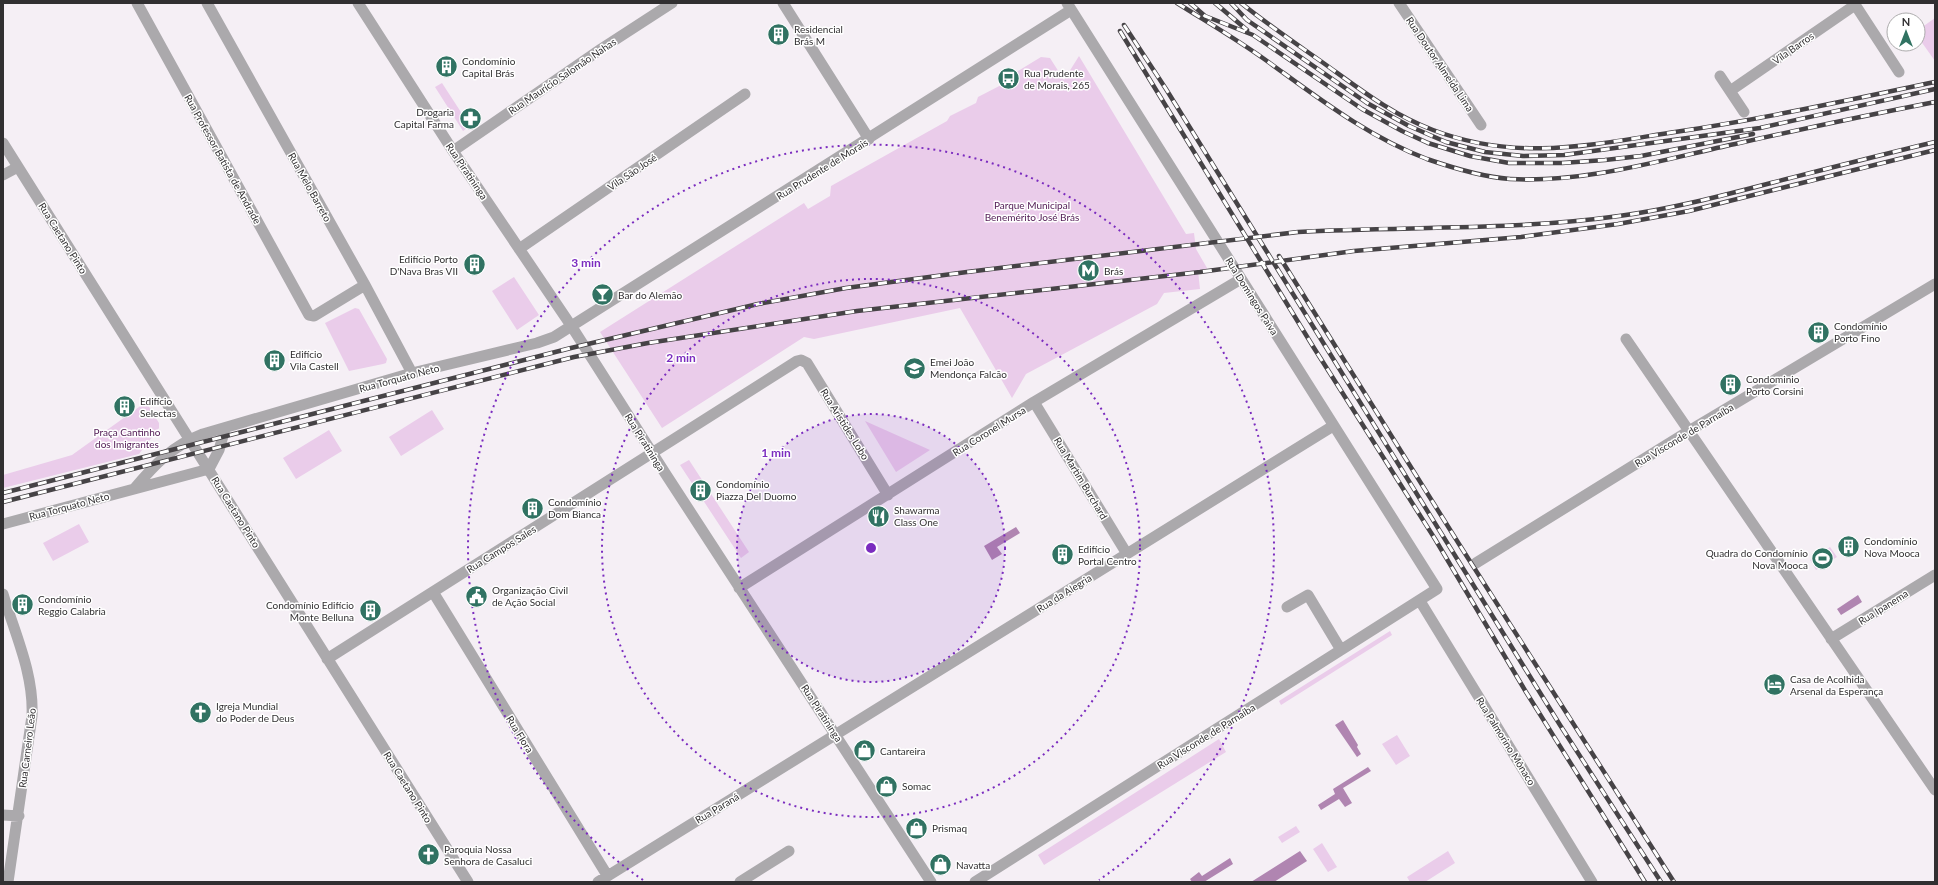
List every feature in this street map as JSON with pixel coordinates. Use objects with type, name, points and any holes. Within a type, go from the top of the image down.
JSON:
[{"type":"street","name":"Rua Professor Batista de Andrade","points":[[137,3],[309,315],[314,316],[366,285]]},
{"type":"street","name":"Rua Melo Barreto","points":[[207,3],[366,285],[412,373]]},
{"type":"street","name":"Rua Piratininga","points":[[358,3],[453,151],[572,327],[652,454],[931,882]]},
{"type":"street","name":"Rua Maurício Salomão Nahas","points":[[453,151],[672,3]]},
{"type":"street","points":[[783,3],[869,139]]},
{"type":"street","name":"Rua Doutor Almeida Lima","points":[[1398,3],[1481,125]]},
{"type":"street","points":[[1854,4],[1899,72]]},
{"type":"street","name":"Vila Barros","points":[[1730,91],[1854,4]]},
{"type":"street","name":"Rua Prudente de Morais","points":[[572,327],[869,139],[1069,6]]},
{"type":"street","name":"Rua Domingos Paiva","points":[[1069,6],[1333,426],[1437,588]]},
{"type":"street","points":[[1720,76],[1744,112]]},
{"type":"street","name":"Vila São José","points":[[518,249],[745,94]]},
{"type":"street","name":"Rua Caetano Pinto","points":[[3,142],[468,882]]},
{"type":"street","points":[[3,175],[18,167]]},
{"type":"street","name":"Rua Coronel Mursa","points":[[739,588],[1034,402],[1241,279]]},
{"type":"street","name":"Rua Visconde de Parnaíba","points":[[1476,563],[1690,431],[1935,284]]},
{"type":"street","name":"Rua Torquato Neto","points":[[134,489],[165,455],[190,439],[412,373],[536,344],[554,337],[572,327]]},
{"type":"street","points":[[1626,339],[1935,790]]},
{"type":"street","name":"Rua Aristides Lobo","points":[[797,361],[801,360],[807,363],[888,495]]},
{"type":"street","name":"Rua Campos Sales","points":[[327,659],[797,361]]},
{"type":"street","name":"Rua Martim Burchard","points":[[1034,402],[1127,554]]},
{"type":"street","name":"Rua da Alegria","points":[[836,735],[1333,426]]},
{"type":"street","points":[[209,469],[219,450],[225,429]]},
{"type":"street","name":"Rua Torquato Neto","points":[[3,524],[209,469]]},
{"type":"street","name":"Rua Ipanema","points":[[1831,638],[1935,575]]},
{"type":"street","name":"Rua Visconde de Parnaíba","points":[[975,882],[1420,601],[1437,588]]},
{"type":"street","name":"Rua Flora","points":[[433,592],[607,875]]},
{"type":"street","name":"Rua Carneiro Leão","points":[[3,594],[29,677],[33,698],[19,816],[8,882]]},
{"type":"street","points":[[1287,607],[1308,595],[1342,650]]},
{"type":"street","name":"Rua Palmorino Mônaco","points":[[1420,601],[1592,882]]},
{"type":"street","name":"Rua Paraná","points":[[598,882],[607,875],[836,735]]},
{"type":"street","points":[[3,815],[19,816]]},
{"type":"street","points":[[740,882],[789,851]]},
{"type":"green space","points":[[1935,18],[1935,61],[1926,48],[1926,24]]},
{"type":"green space","name":"Parque Municipal Benemérito José Brás","points":[[1079,56],[1186,234],[1194,233],[1196,249],[1207,268],[1206,272],[1198,271],[1200,289],[1164,293],[1157,304],[1026,374],[1012,398],[960,308],[814,339],[804,337],[662,428],[600,332],[804,203],[808,209],[830,196],[831,186],[947,121],[950,116],[976,103],[978,97],[1007,82],[1008,77],[1041,57],[1050,58],[1064,80]]},
{"type":"green space","points":[[442,83],[470,126],[463,131],[435,87]]},
{"type":"green space","points":[[514,277],[539,315],[517,330],[492,291]]},
{"type":"green space","points":[[355,308],[359,309],[387,359],[386,363],[383,364],[349,371],[325,323]]},
{"type":"green space","name":"Praça Cantinho dos Imigrantes","points":[[146,402],[159,423],[159,428],[139,454],[3,488],[3,475],[72,455]]},
{"type":"green space","points":[[432,410],[444,429],[401,456],[389,437]]},
{"type":"green space","points":[[865,421],[930,450],[896,472]]},
{"type":"green space","points":[[329,430],[342,451],[296,479],[283,458]]},
{"type":"green space","points":[[689,460],[749,552],[741,558],[680,465]]},
{"type":"green space","points":[[79,524],[89,542],[53,561],[43,543]]},
{"type":"green space","name":"Quadra do Condomínio Nova Mooca","points":[[1830,547],[1837,557],[1816,570],[1810,560]]},
{"type":"green space","points":[[1390,631],[1392,635],[1281,705],[1279,701]]},
{"type":"green space","points":[[1397,735],[1410,756],[1396,765],[1382,744]]},
{"type":"green space","points":[[1219,739],[1226,752],[1044,865],[1038,855]]},
{"type":"green space","points":[[1296,826],[1300,832],[1282,843],[1278,837]]},
{"type":"green space","points":[[1322,843],[1337,867],[1328,872],[1313,849]]},
{"type":"green space","points":[[1448,851],[1455,863],[1425,882],[1410,882],[1407,877]]},
{"type":"shaded area","points":[[1016,527],[1020,533],[997,547],[1002,554],[992,560],[984,546]]},
{"type":"shaded area","points":[[1858,595],[1862,602],[1841,615],[1837,609]]},
{"type":"shaded area","points":[[1343,720],[1358,745],[1357,747],[1361,754],[1357,757],[1335,725]]},
{"type":"shaded area","points":[[1368,767],[1371,771],[1343,788],[1352,803],[1345,807],[1339,799],[1321,810],[1318,805],[1335,794],[1333,789]]},
{"type":"shaded area","points":[[1300,851],[1307,861],[1274,882],[1251,882]]},
{"type":"shaded area","points":[[1230,858],[1233,864],[1204,882],[1192,882],[1190,879],[1199,872],[1202,876]]},
{"type":"railway","points":[[1177,3],[1245,46],[1324,102],[1384,139],[1427,159],[1468,172],[1499,178],[1538,179],[1595,174],[1935,102]]},
{"type":"railway","points":[[1190,3],[1205,16],[1253,35],[1362,109],[1402,131],[1428,143],[1470,156],[1509,163],[1562,163],[1605,160],[1641,156],[1753,134]]},
{"type":"railway","points":[[1215,3],[1247,30]]},
{"type":"railway","points":[[1231,3],[1247,20],[1367,103],[1409,126],[1446,142],[1485,152],[1523,156],[1564,155],[1760,128],[1935,89]]},
{"type":"railway","points":[[1241,3],[1362,91],[1403,117],[1433,130],[1464,140],[1494,146],[1554,148],[1613,142],[1773,115],[1935,82]]},
{"type":"railway","points":[[1124,25],[1166,89],[1560,725],[1661,882]]},
{"type":"railway","points":[[1120,31],[1314,348],[1435,539],[1526,692],[1645,882]]},
{"type":"railway","points":[[3,493],[571,348],[758,304],[846,288],[1298,232],[1499,226],[1579,221],[1619,216],[1696,202],[1935,142]]},
{"type":"railway","points":[[3,502],[574,357],[648,343],[857,311],[1200,272],[1354,251],[1521,237],[1618,224],[1689,211],[1935,150]]},
{"type":"railway","points":[[1279,256],[1459,544],[1674,882]]},
{"type":"place","name":"Residencial Brás M","points":[[779,35]]},
{"type":"place","name":"Condomínio Capital Brás","points":[[447,67]]},
{"type":"place","name":"Rua Prudente de Morais, 265","points":[[1009,79]]},
{"type":"place","name":"Drogaria Capital Farma","points":[[470,118]]},
{"type":"place","name":"Edifício Porto D'Nava Bras VII","points":[[474,265]]},
{"type":"place","name":"Brás","points":[[1088,271]]},
{"type":"place","name":"Bar do Alemão","points":[[603,295]]},
{"type":"place","name":"Condomínio Porto Fino","points":[[1819,332]]},
{"type":"place","name":"Edifício Vila Castell","points":[[274,360]]},
{"type":"place","name":"Emei João Mendonça Falcão","points":[[914,368]]},
{"type":"place","name":"Condominio Porto Corsini","points":[[1730,385]]},
{"type":"place","name":"Edifício Selectas","points":[[124,407]]},
{"type":"place","name":"Condomínio Piazza Del Duomo","points":[[701,490]]},
{"type":"place","name":"Condomínio Dom Bianca","points":[[532,508]]},
{"type":"place","name":"Shawarma Class One","points":[[878,516]]},
{"type":"place","name":"Condomínio Nova Mooca","points":[[1848,547]]},
{"type":"place","name":"Edifício Portal Centro","points":[[1063,555]]},
{"type":"place","name":"Quadra do Condomínio Nova Mooca","points":[[1823,559]]},
{"type":"place","name":"Organização Civil de Ação Social","points":[[476,596]]},
{"type":"place","name":"Condomínio Reggio Calabria","points":[[23,605]]},
{"type":"place","name":"Condomínio Edifício Monte Belluna","points":[[370,611]]},
{"type":"place","name":"Casa de Acolhida Arsenal da Esperança","points":[[1775,685]]},
{"type":"place","name":"Igreja Mundial do Poder de Deus","points":[[200,712]]},
{"type":"place","name":"Cantareira","points":[[864,751]]},
{"type":"place","name":"Somac","points":[[887,786]]},
{"type":"place","name":"Prismaq","points":[[916,828]]},
{"type":"place","name":"Paroquia Nossa Senhora de Casaluci","points":[[429,855]]},
{"type":"place","name":"Navatta","points":[[940,865]]}]
